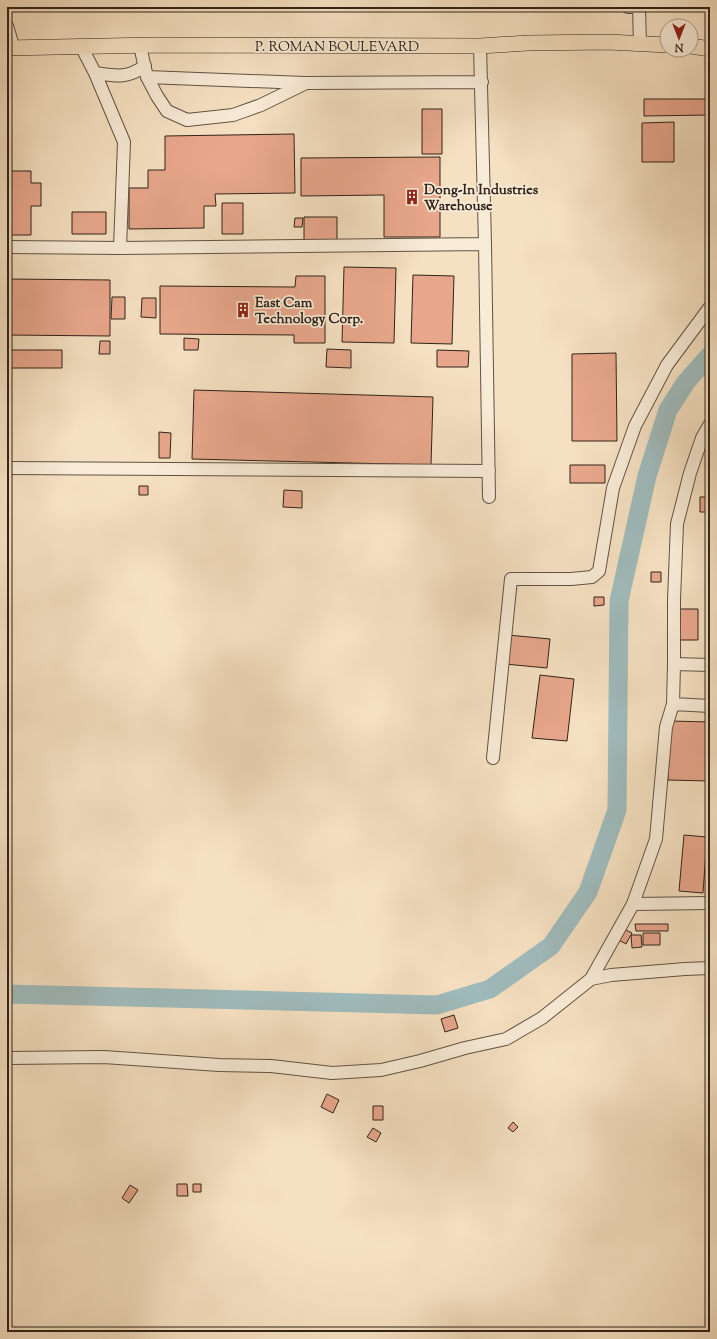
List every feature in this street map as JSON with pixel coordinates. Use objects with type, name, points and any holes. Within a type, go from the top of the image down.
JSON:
[{"type":"main road","name":"P. ROMAN BOULEVARD","points":[[11,48],[81,46],[480,46],[572,42],[659,45]]},
{"type":"main road","points":[[699,47],[710,49]]},
{"type":"street","points":[[628,7],[639,7],[640,44]]},
{"type":"street","points":[[7,26],[11,48]]},
{"type":"street","points":[[81,46],[95,73],[124,142],[120,248]]},
{"type":"street","points":[[140,46],[146,72],[157,96],[168,111],[187,120],[233,115],[261,105],[305,84]]},
{"type":"street","points":[[480,46],[482,82],[489,498]]},
{"type":"street","points":[[95,73],[119,76],[136,72],[146,72],[305,84],[482,82]]},
{"type":"street","points":[[7,247],[120,248],[485,244]]},
{"type":"street","points":[[493,758],[511,579],[571,579],[592,577],[599,571],[613,488],[634,426],[667,365],[710,307]]},
{"type":"street","points":[[7,1058],[104,1057],[219,1065],[271,1066],[332,1073],[381,1070],[420,1062],[465,1048],[506,1039],[542,1018],[591,979],[632,904],[656,839],[666,727],[674,704],[674,600],[677,524],[690,473],[702,438],[710,424]]},
{"type":"street","points":[[7,468],[489,470]]},
{"type":"street","points":[[674,664],[710,665]]},
{"type":"street","points":[[674,704],[710,706]]},
{"type":"street","points":[[632,904],[710,903]]},
{"type":"street","points":[[591,979],[611,975],[710,968]]},
{"type":"building","points":[[644,99],[710,99],[710,115],[644,116]]},
{"type":"building","points":[[422,109],[442,109],[442,154],[422,154]]},
{"type":"building","points":[[674,122],[674,162],[642,162],[642,123]]},
{"type":"building","points":[[294,134],[295,193],[215,194],[216,206],[204,206],[204,228],[129,229],[129,188],[148,188],[148,170],[165,170],[165,136]]},
{"type":"building","name":"Dong-In Industries Warehouse","points":[[440,157],[440,237],[384,237],[384,195],[301,196],[301,158]]},
{"type":"building","points":[[7,171],[31,171],[31,183],[41,183],[41,206],[31,206],[31,235],[7,235]]},
{"type":"building","points":[[222,203],[243,203],[243,234],[222,234]]},
{"type":"building","points":[[72,212],[106,212],[106,234],[72,234]]},
{"type":"building","points":[[304,217],[337,217],[337,241],[304,241]]},
{"type":"building","points":[[295,218],[303,218],[302,227],[294,227]]},
{"type":"building","points":[[344,267],[396,268],[394,343],[342,342]]},
{"type":"building","points":[[413,275],[454,276],[452,344],[411,343]]},
{"type":"building","name":"East Cam Technology Corp.","points":[[296,276],[325,276],[325,343],[294,343],[294,335],[160,334],[160,286],[295,287]]},
{"type":"building","points":[[7,279],[110,280],[110,336],[7,335]]},
{"type":"building","points":[[112,297],[125,297],[125,319],[111,319]]},
{"type":"building","points":[[142,298],[156,298],[156,318],[141,317]]},
{"type":"building","points":[[184,338],[199,339],[198,350],[184,350]]},
{"type":"building","points":[[100,341],[110,341],[110,354],[99,354]]},
{"type":"building","points":[[327,349],[351,350],[351,368],[326,367]]},
{"type":"building","points":[[7,350],[62,350],[62,368],[7,368]]},
{"type":"building","points":[[437,350],[469,351],[468,367],[437,367]]},
{"type":"building","points":[[616,353],[617,441],[572,441],[572,354]]},
{"type":"building","points":[[194,390],[433,397],[431,465],[192,459]]},
{"type":"building","points":[[159,432],[171,433],[170,458],[159,458]]},
{"type":"building","points":[[708,437],[710,437],[710,487],[708,487]]},
{"type":"building","points":[[570,465],[605,465],[605,483],[570,483]]},
{"type":"building","points":[[139,486],[148,486],[148,495],[139,495]]},
{"type":"building","points":[[284,490],[302,491],[302,508],[283,507]]},
{"type":"building","points":[[700,497],[710,497],[710,512],[700,512]]},
{"type":"building","points":[[651,572],[661,572],[661,582],[651,582]]},
{"type":"building","points":[[594,597],[604,597],[604,605],[594,606]]},
{"type":"building","points":[[678,609],[698,609],[698,640],[678,640]]},
{"type":"building","points":[[508,635],[550,639],[547,668],[505,664]]},
{"type":"building","points":[[540,675],[574,679],[567,741],[532,738]]},
{"type":"building","points":[[670,721],[710,722],[710,781],[668,780]]},
{"type":"building","points":[[684,835],[707,837],[703,893],[679,891]]},
{"type":"building","points":[[635,924],[668,924],[668,931],[636,931]]},
{"type":"building","points":[[622,928],[632,933],[626,944],[615,938]]},
{"type":"building","points":[[643,933],[660,933],[660,945],[643,945]]},
{"type":"building","points":[[631,935],[641,935],[642,947],[632,948]]},
{"type":"building","points":[[454,1015],[458,1028],[445,1032],[441,1019]]},
{"type":"building","points":[[327,1094],[339,1100],[333,1113],[321,1107]]},
{"type":"building","points":[[373,1106],[383,1106],[383,1120],[373,1120]]},
{"type":"building","points":[[513,1122],[518,1127],[513,1132],[508,1128]]},
{"type":"building","points":[[373,1128],[381,1133],[376,1142],[367,1137]]},
{"type":"building","points":[[177,1184],[187,1184],[188,1196],[177,1196]]},
{"type":"building","points":[[193,1184],[201,1184],[201,1192],[193,1192]]},
{"type":"building","points":[[130,1185],[138,1190],[129,1203],[122,1198]]},
{"type":"waterway","points":[[7,994],[437,1005],[490,989],[551,946],[588,892],[617,810],[619,601],[647,476],[668,410],[686,382],[710,355]]},
{"type":"place","name":"Dong-In Industries Warehouse","points":[[412,197]]},
{"type":"place","name":"East Cam Technology Corp.","points":[[243,310]]}]
